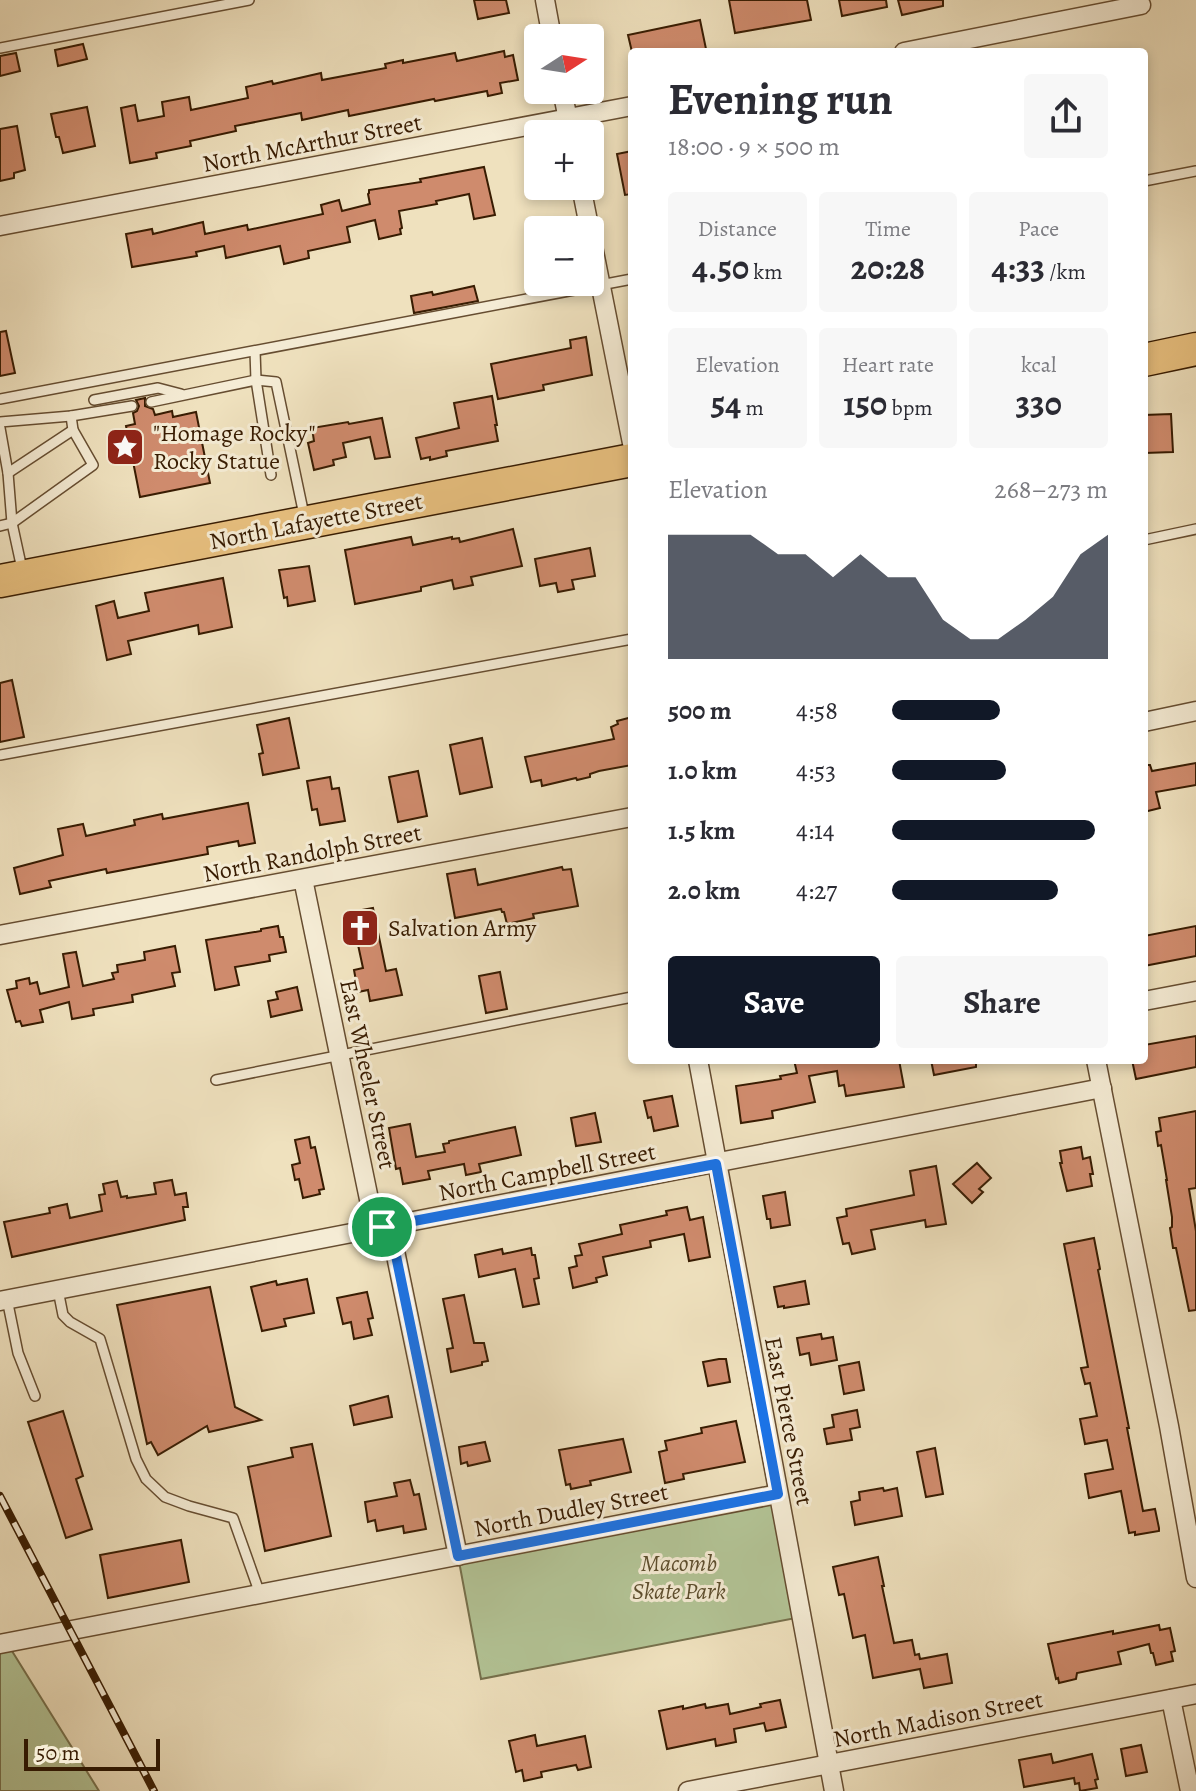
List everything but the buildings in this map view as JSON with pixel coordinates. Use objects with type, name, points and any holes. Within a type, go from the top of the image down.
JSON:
[{"type":"highway","points":[[1148,359],[1196,349]]},
{"type":"highway","name":"North Lafayette Street","points":[[12,579],[628,461]]},
{"type":"street","points":[[545,0],[549,24]]},
{"type":"street","points":[[924,48],[1141,5]]},
{"type":"street","name":"North McArthur Street","points":[[589,120],[628,107]]},
{"type":"street","name":"North McArthur Street","points":[[0,226],[524,134]]},
{"type":"street","points":[[603,296],[628,423]]},
{"type":"street","points":[[1148,721],[1196,711]]},
{"type":"street","name":"North Randolph Street","points":[[0,935],[628,818]]},
{"type":"street","name":"East Wheeler Street","points":[[303,879],[371,1209],[394,1246],[458,1556]]},
{"type":"street","points":[[1148,1000],[1196,991]]},
{"type":"street","name":"East Pierce Street","points":[[699,1064],[834,1791]]},
{"type":"street","points":[[1097,1064],[1196,1578]]},
{"type":"street","name":"North Campbell Street","points":[[4,1300],[1102,1088]]},
{"type":"street","name":"North Dudley Street","points":[[0,1644],[778,1494]]},
{"type":"street","name":"North Madison Street","points":[[688,1791],[1196,1694]]},
{"type":"street","points":[[1171,1699],[1190,1791]]},
{"type":"lane","points":[[0,48],[249,0]]},
{"type":"lane","points":[[1148,180],[1196,171]]},
{"type":"lane","points":[[604,284],[628,280]]},
{"type":"lane","points":[[0,399],[543,296]]},
{"type":"lane","points":[[255,351],[256,380],[271,475]]},
{"type":"lane","points":[[151,402],[256,380],[276,382],[306,523]]},
{"type":"lane","points":[[89,382],[96,413]]},
{"type":"lane","points":[[94,400],[158,388],[184,395]]},
{"type":"lane","points":[[12,579],[12,523],[0,425],[132,406]]},
{"type":"lane","points":[[0,526],[12,523],[93,465],[73,430],[71,416]]},
{"type":"lane","points":[[8,473],[73,430]]},
{"type":"lane","points":[[1148,539],[1196,529]]},
{"type":"lane","points":[[0,755],[628,640]]},
{"type":"lane","points":[[216,1080],[628,998]]},
{"type":"lane","points":[[58,1290],[63,1315],[100,1339],[136,1459],[146,1479],[165,1497],[233,1518],[260,1594]]},
{"type":"lane","points":[[4,1300],[18,1353],[35,1396]]},
{"type":"green space","name":"Macomb Skate Park","points":[[778,1494],[801,1617],[481,1679],[458,1556]]},
{"type":"green space","points":[[7,1643],[99,1791],[0,1791],[0,1644]]},
{"type":"railway","points":[[0,1496],[154,1791]]},
{"type":"place","name":"\"Homage Rocky\" Rocky Statue","points":[[125,447]]},
{"type":"place","name":"Salvation Army","points":[[360,928]]},
{"type":"route","points":[[716,1164],[778,1494],[458,1556],[394,1246],[382,1227],[716,1164]]}]
